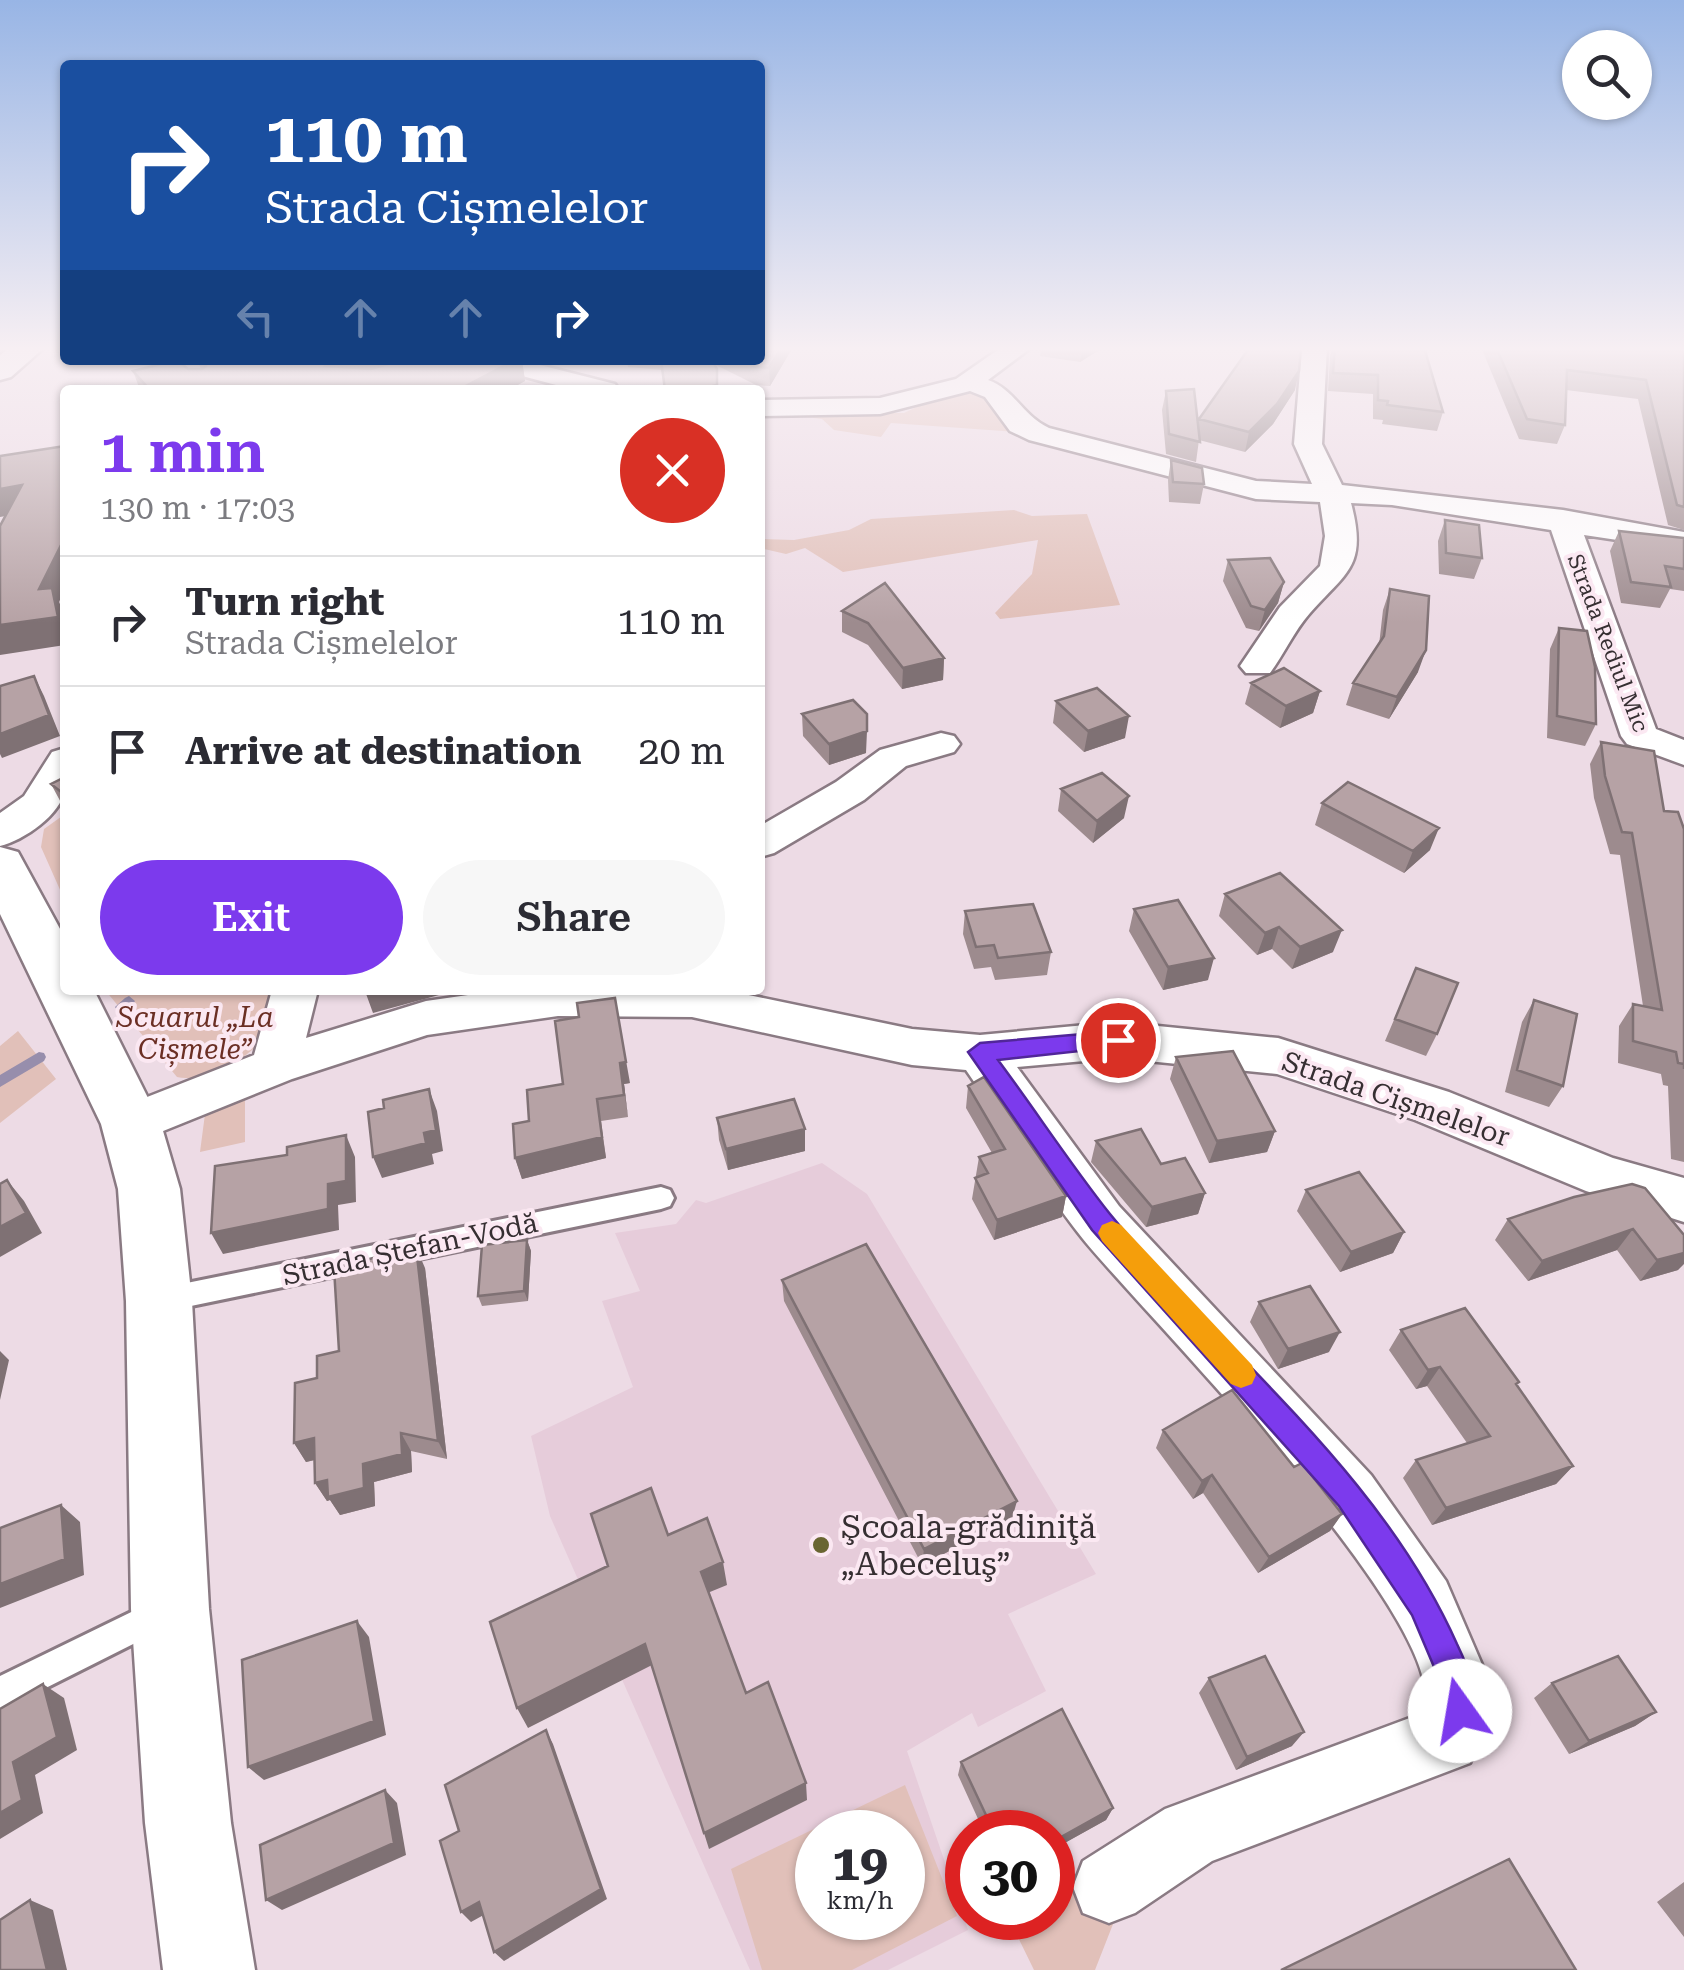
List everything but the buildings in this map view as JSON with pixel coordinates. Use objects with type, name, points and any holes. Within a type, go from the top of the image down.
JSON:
[{"type":"street","name":"Strada Rediul Mic","points":[[1059,439],[1256,490],[1381,494],[1563,519],[1684,541]]},
{"type":"street","points":[[1258,666],[1300,603],[1328,580],[1336,565],[1342,528],[1334,494],[1310,459],[1308,439]]},
{"type":"street","name":"Strada Rediul Mic","points":[[1563,519],[1640,736],[1677,752]]},
{"type":"street","points":[[765,841],[850,791],[893,758],[942,744]]},
{"type":"street","points":[[0,833],[38,805],[60,768]]},
{"type":"street","points":[[0,864],[60,979]]},
{"type":"street","points":[[68,995],[131,1124],[148,1189],[159,1300],[170,1609],[188,1823],[209,1970]]},
{"type":"street","points":[[275,1066],[295,995]]},
{"type":"street","name":"Strada Cișmelelor","points":[[131,1124],[275,1066],[426,1018],[501,1004],[622,997],[738,1000],[912,1047],[980,1052],[1118,1040],[1278,1056],[1432,1106],[1604,1176],[1684,1200]]},
{"type":"street","points":[[980,1052],[1101,1222],[1350,1496],[1423,1604],[1454,1674],[1460,1711],[1446,1739],[1190,1834],[1110,1887]]},
{"type":"lane","name":"Strada Ștefan-Vodă","points":[[159,1300],[660,1198]]},
{"type":"lane","points":[[0,1694],[170,1609]]},
{"type":"shaded area","name":"Şcoala-grădiniţă „Abeceluş”","points":[[822,1163],[867,1194],[1096,1574],[1008,1614],[1046,1691],[978,1727],[972,1713],[907,1751],[945,1863],[948,1940],[888,1970],[750,1970],[550,1516],[531,1436],[633,1387],[602,1301],[640,1291],[615,1233],[676,1224],[696,1200],[706,1203]]},
{"type":"green space","points":[[1014,510],[1032,516],[1087,514],[1120,605],[1000,619],[995,613],[1032,574],[1038,540],[843,572],[805,548],[786,554],[765,549],[765,539],[794,540],[849,530],[871,519]]},
{"type":"green space","points":[[60,818],[60,890],[41,847],[44,829]]},
{"type":"green space","name":"Scuarul „La Cișmele”","points":[[109,995],[276,995],[261,1039],[242,1058],[197,1077],[177,1077]]},
{"type":"green space","points":[[18,1031],[56,1079],[0,1123],[0,1046]]},
{"type":"green space","points":[[245,1089],[245,1142],[200,1152],[205,1114]]},
{"type":"green space","points":[[905,1785],[915,1810],[853,1810]]},
{"type":"green space","points":[[925,1835],[945,1886],[945,1922],[925,1932]]},
{"type":"green space","points":[[795,1838],[795,1940],[910,1940],[852,1970],[762,1970],[731,1869]]},
{"type":"green space","points":[[1083,1871],[1115,1919],[1095,1970],[1034,1970],[1019,1940],[1075,1940],[1075,1877]]},
{"type":"waterway","points":[[121,1007],[129,1001]]},
{"type":"waterway","points":[[0,1082],[39,1057]]},
{"type":"slow traffic","points":[[1112,1233],[1241,1375]]},
{"type":"place","name":"Şcoala-grădiniţă „Abeceluş”","points":[[821,1545]]},
{"type":"route","points":[[1118,1040],[980,1052],[1101,1222],[1350,1496],[1423,1604],[1454,1674],[1460,1711]]}]
